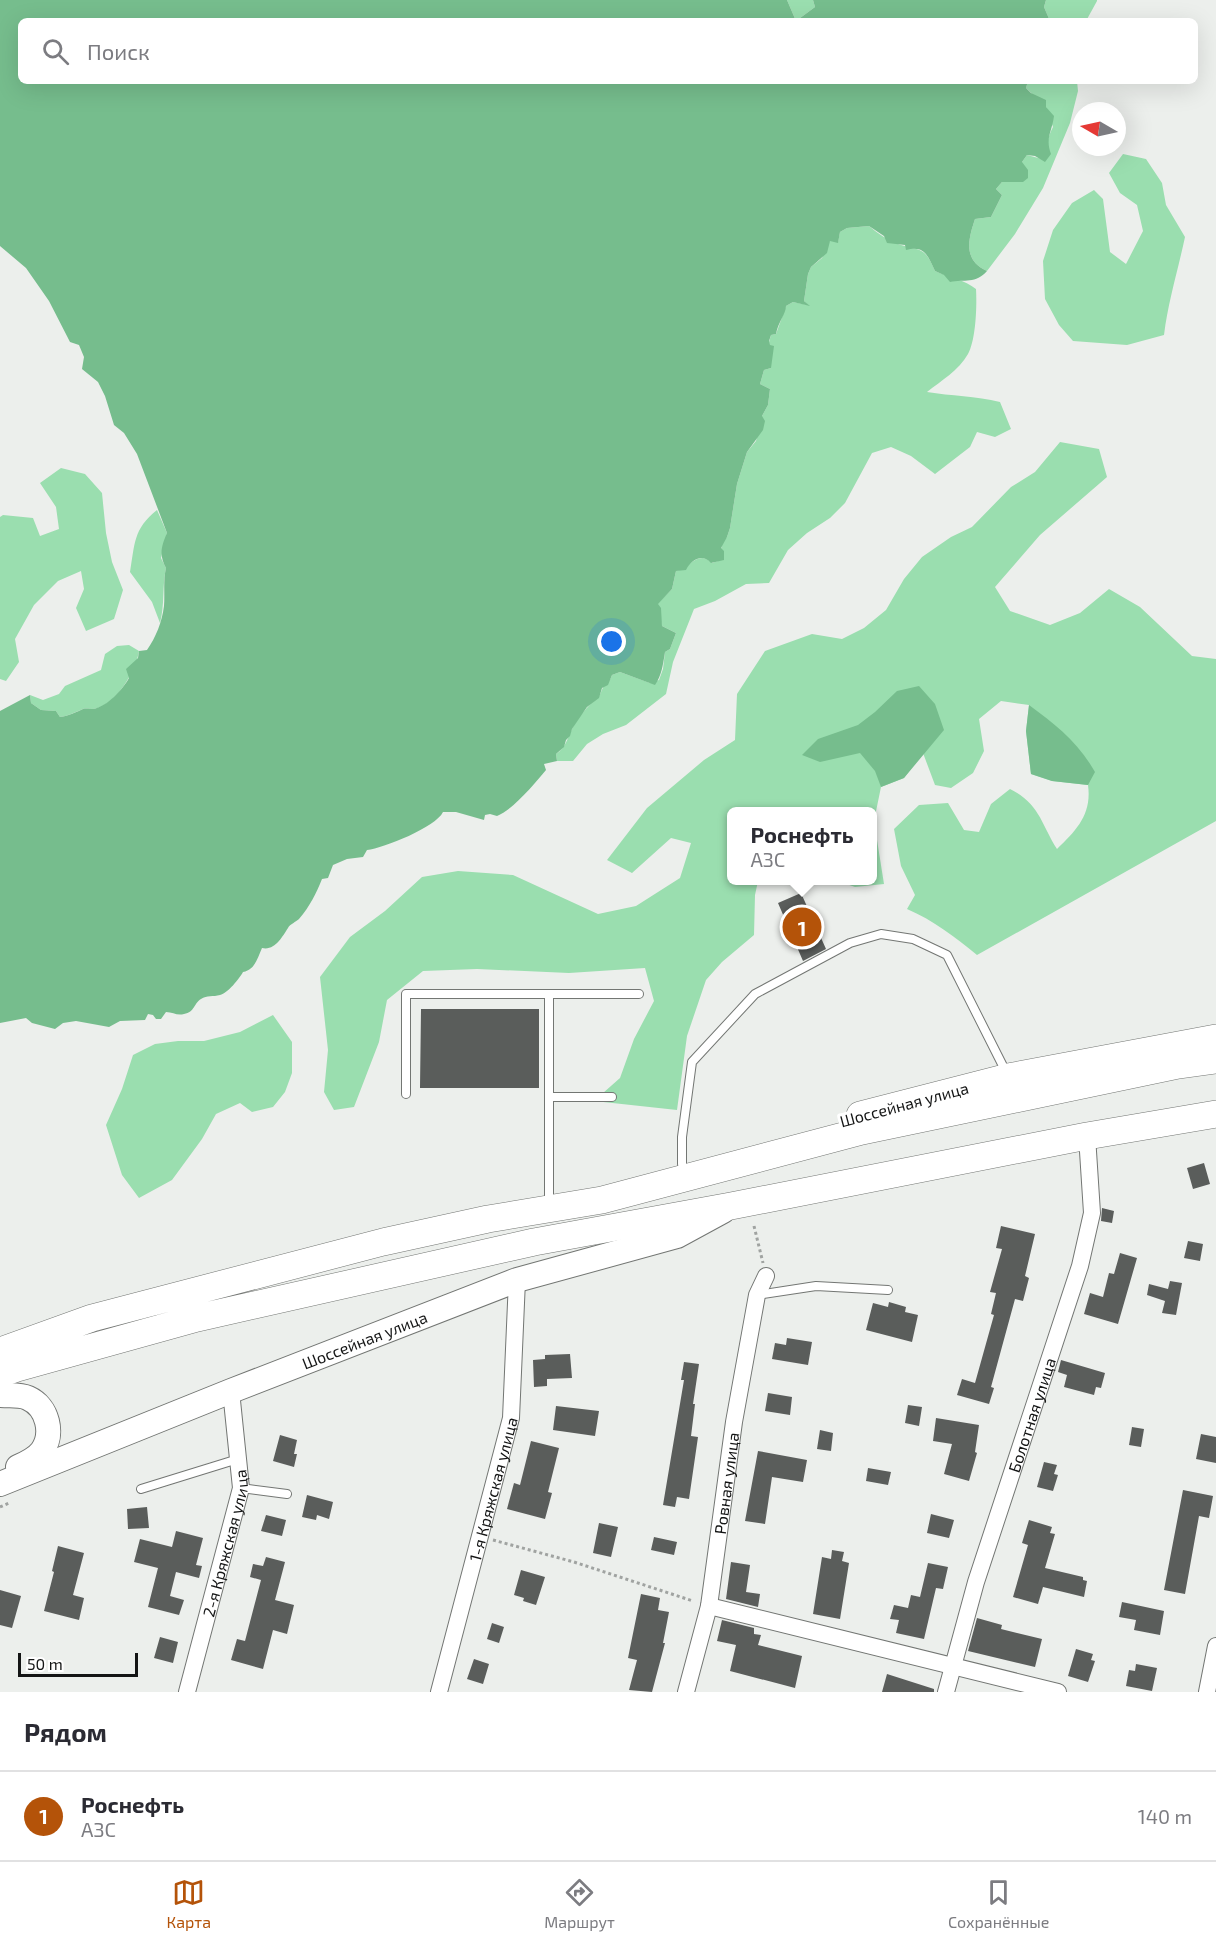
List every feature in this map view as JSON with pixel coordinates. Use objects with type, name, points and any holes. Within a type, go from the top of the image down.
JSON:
[{"type":"main road","name":"Шоссейная улица","points":[[602,1200],[643,1177],[682,1164],[892,1106],[1008,1077],[1216,1038]]},
{"type":"main road","name":"Шоссейная улица","points":[[0,1351],[92,1318],[383,1242],[488,1219],[602,1200],[862,1131],[1178,1065],[1216,1060]]},
{"type":"main road","name":"Шоссейная улица","points":[[0,1374],[197,1318],[534,1242],[1087,1136],[1216,1114]]},
{"type":"main road","name":"Шоссейная улица","points":[[1,1483],[231,1391],[517,1281],[677,1236],[730,1206]]},
{"type":"main road","points":[[0,1395],[30,1399],[44,1412],[48,1424],[47,1440],[42,1450],[33,1459],[9,1472],[1,1483]]},
{"type":"street","name":"Болотная улица","points":[[946,1692],[976,1582],[1080,1266],[1092,1213],[1087,1136]]},
{"type":"street","name":"Ровная улица","points":[[686,1692],[709,1606],[734,1422],[757,1295],[766,1276]]},
{"type":"street","name":"1-я Кряжская улица","points":[[439,1692],[511,1418],[517,1281]]},
{"type":"street","name":"2-я Кряжская улица","points":[[187,1692],[241,1488],[231,1391]]},
{"type":"street","points":[[709,1606],[1058,1692]]},
{"type":"street","points":[[1207,1692],[1216,1646]]},
{"type":"lane","points":[[682,1164],[682,1137],[692,1062],[755,994],[849,943],[881,934],[913,939],[947,955],[1008,1077]]},
{"type":"lane","points":[[406,1094],[406,994],[639,994]]},
{"type":"lane","points":[[549,994],[549,1209]]},
{"type":"lane","points":[[549,1097],[612,1097]]},
{"type":"lane","points":[[757,1295],[816,1286],[888,1290]]},
{"type":"lane","points":[[141,1490],[238,1459]]},
{"type":"lane","points":[[241,1488],[287,1494]]},
{"type":"path","points":[[754,1226],[758,1243]]},
{"type":"path","points":[[480,1536],[574,1562],[709,1606]]},
{"type":"shaded area","points":[[0,0],[787,0],[795,18],[18,18],[18,84],[1027,84],[1026,88],[1031,93],[1046,100],[1046,107],[1054,116],[1049,139],[1051,154],[1045,162],[1035,156],[1027,155],[1022,162],[1028,170],[1028,178],[1023,182],[1002,182],[996,189],[1002,195],[991,217],[975,219],[969,249],[974,261],[987,271],[979,278],[950,282],[944,275],[935,271],[928,256],[922,250],[906,250],[905,245],[887,243],[884,236],[869,226],[847,228],[840,232],[838,243],[830,241],[827,253],[811,267],[804,301],[810,306],[793,302],[786,306],[776,334],[771,335],[769,341],[770,345],[774,346],[771,368],[764,370],[760,384],[770,389],[768,405],[762,416],[765,421],[763,430],[747,452],[737,484],[730,528],[721,548],[724,551],[724,560],[711,563],[701,558],[691,563],[686,570],[676,571],[672,589],[658,604],[661,608],[662,626],[676,633],[670,649],[665,652],[662,669],[655,685],[620,672],[612,675],[608,685],[602,688],[599,698],[587,707],[572,729],[564,747],[556,754],[557,761],[544,764],[546,770],[523,796],[503,813],[497,816],[485,815],[484,820],[456,812],[443,812],[431,824],[409,836],[367,850],[363,857],[347,859],[333,865],[328,878],[322,879],[315,895],[299,919],[289,927],[278,942],[271,947],[262,948],[253,966],[243,972],[226,992],[201,999],[188,1013],[179,1015],[166,1012],[161,1019],[148,1014],[145,1020],[120,1021],[109,1027],[76,1021],[63,1023],[55,1029],[32,1023],[26,1018],[0,1023],[0,711],[30,695],[31,703],[41,710],[56,711],[60,717],[83,709],[98,708],[119,692],[129,678],[126,669],[138,658],[139,651],[147,650],[160,624],[164,606],[166,568],[162,559],[162,551],[167,533],[137,454],[124,433],[114,425],[98,382],[82,369],[84,357],[79,345],[70,342],[49,301],[26,268],[0,246]]},
{"type":"shaded area","points":[[787,0],[813,0],[815,7],[800,18],[795,18]]},
{"type":"shaded area","points":[[813,0],[1046,0],[1044,7],[1049,18],[800,18],[815,7]]},
{"type":"shaded area","points":[[1046,0],[1097,0],[1088,18],[1049,18],[1044,7]]},
{"type":"shaded area","points":[[1027,84],[1077,84],[1078,91],[1075,102],[1072,102],[1070,123],[1043,188],[1015,234],[987,271],[974,261],[969,249],[975,219],[991,217],[1002,195],[996,189],[1002,182],[1023,182],[1022,162],[1027,155],[1042,159],[1053,127],[1046,107],[1026,88]]},
{"type":"shaded area","points":[[1126,155],[1146,159],[1162,183],[1166,205],[1185,237],[1164,335],[1127,345],[1073,341],[1059,325],[1045,299],[1043,261],[1053,230],[1072,203],[1094,190],[1103,199],[1110,252],[1126,264],[1143,231],[1137,205],[1120,193],[1109,173],[1122,156]]},
{"type":"shaded area","points":[[869,226],[894,242],[925,253],[935,271],[976,289],[976,313],[971,348],[955,370],[927,392],[1000,402],[1011,429],[995,437],[977,432],[970,447],[935,474],[911,456],[891,447],[872,453],[845,503],[830,518],[807,533],[788,550],[769,583],[746,584],[715,601],[694,609],[673,662],[666,694],[626,725],[603,734],[587,744],[573,761],[557,761],[556,754],[564,745],[575,723],[598,697],[612,675],[620,672],[650,683],[659,680],[665,652],[670,649],[676,633],[662,626],[657,604],[672,589],[676,571],[702,558],[712,563],[718,561],[723,541],[730,528],[737,484],[747,452],[756,441],[762,416],[768,405],[770,389],[760,384],[764,370],[771,368],[769,342],[771,335],[776,334],[786,306],[793,302],[808,305],[804,301],[808,274],[811,267],[822,258],[830,240],[838,242],[840,232],[847,228]]},
{"type":"shaded area","points":[[1060,442],[1099,449],[1107,477],[1040,535],[995,587],[1010,611],[1050,625],[1080,613],[1109,589],[1140,607],[1192,656],[1216,659],[1216,821],[977,955],[944,929],[907,909],[915,895],[901,866],[894,829],[919,805],[948,803],[964,830],[979,832],[991,804],[1010,789],[1034,808],[1057,849],[1077,828],[1088,805],[1089,795],[1088,785],[1052,781],[1031,774],[1026,731],[1029,705],[1001,701],[979,719],[984,751],[973,773],[951,788],[935,785],[923,753],[904,778],[881,787],[877,807],[727,807],[727,885],[757,885],[754,935],[722,962],[706,980],[687,1036],[677,1110],[594,1101],[620,1078],[634,1039],[654,1001],[645,968],[569,973],[477,969],[423,971],[387,1000],[379,1042],[354,1107],[334,1110],[324,1092],[328,1050],[320,977],[350,937],[385,911],[422,877],[458,871],[513,875],[598,914],[636,906],[680,878],[691,843],[671,838],[632,873],[607,860],[647,808],[704,760],[735,740],[737,694],[765,651],[812,634],[842,639],[864,628],[886,610],[904,579],[922,557],[951,537],[972,527],[1011,487],[1035,472]]},
{"type":"shaded area","points":[[61,468],[85,474],[102,493],[112,562],[123,590],[114,619],[86,631],[76,608],[84,589],[81,571],[58,581],[34,605],[15,639],[19,662],[6,681],[0,679],[0,517],[3,515],[33,518],[40,536],[59,529],[56,507],[40,483]]},
{"type":"shaded area","points":[[157,510],[167,533],[161,558],[166,568],[160,623],[152,602],[130,572],[134,545],[139,531]]},
{"type":"shaded area","points":[[129,645],[139,651],[134,668],[123,687],[101,707],[84,709],[60,717],[56,711],[41,710],[31,703],[30,695],[43,700],[59,694],[65,686],[101,670],[105,654],[117,646]]},
{"type":"shaded area","points":[[919,686],[935,704],[944,730],[904,778],[881,787],[875,771],[860,753],[820,762],[802,755],[818,739],[858,725],[897,691]]},
{"type":"shaded area","points":[[1029,705],[1074,743],[1088,761],[1095,772],[1088,785],[1052,781],[1031,774],[1026,731]]},
{"type":"shaded area","points":[[877,840],[884,884],[877,885]]},
{"type":"shaded area","points":[[849,885],[874,885],[855,887]]},
{"type":"shaded area","points":[[273,1015],[292,1042],[292,1073],[285,1092],[273,1107],[252,1112],[240,1103],[216,1114],[202,1139],[172,1180],[139,1198],[122,1175],[106,1125],[122,1089],[133,1055],[155,1044],[204,1041],[240,1032]]},
{"type":"building","points":[[801,893],[826,949],[803,961],[778,903]]},
{"type":"building","points":[[421,1009],[539,1009],[539,1088],[420,1088]]},
{"type":"building","points":[[1204,1163],[1210,1184],[1193,1189],[1187,1168]]},
{"type":"building","points":[[1102,1208],[1114,1211],[1112,1223],[1101,1221]]},
{"type":"building","points":[[1001,1226],[1035,1234],[1025,1276],[1029,1278],[1023,1301],[1015,1299],[991,1387],[994,1388],[989,1404],[957,1395],[962,1379],[975,1383],[994,1315],[991,1314],[996,1293],[990,1292],[1002,1249],[996,1248]]},
{"type":"building","points":[[1188,1241],[1203,1244],[1200,1261],[1184,1258]]},
{"type":"building","points":[[1120,1253],[1137,1258],[1118,1324],[1084,1314],[1090,1293],[1103,1297],[1109,1273],[1114,1274]]},
{"type":"building","points":[[1170,1281],[1182,1283],[1176,1315],[1162,1313],[1165,1301],[1147,1295],[1149,1284],[1168,1289]]},
{"type":"building","points":[[889,1302],[906,1307],[905,1312],[918,1315],[912,1342],[866,1330],[873,1303],[888,1307]]},
{"type":"building","points":[[787,1338],[812,1342],[808,1365],[772,1359],[775,1343],[786,1345]]},
{"type":"building","points":[[570,1354],[572,1378],[547,1379],[547,1386],[534,1387],[533,1360],[545,1359],[545,1355]]},
{"type":"building","points":[[1061,1360],[1105,1373],[1101,1388],[1096,1387],[1094,1395],[1064,1387],[1067,1375],[1058,1372]]},
{"type":"building","points":[[684,1362],[699,1364],[691,1436],[698,1437],[689,1499],[677,1497],[675,1507],[663,1505],[684,1380],[681,1380]]},
{"type":"building","points":[[768,1393],[792,1397],[790,1415],[765,1411]]},
{"type":"building","points":[[908,1405],[922,1407],[919,1426],[905,1423]]},
{"type":"building","points":[[556,1406],[599,1411],[595,1436],[553,1430]]},
{"type":"building","points":[[936,1418],[979,1425],[975,1452],[977,1453],[969,1481],[944,1474],[952,1444],[933,1441]]},
{"type":"building","points":[[1132,1427],[1144,1429],[1141,1447],[1129,1445]]},
{"type":"building","points":[[820,1430],[833,1433],[831,1451],[817,1449]]},
{"type":"building","points":[[1201,1434],[1216,1437],[1216,1463],[1196,1459]]},
{"type":"building","points":[[280,1435],[297,1440],[294,1467],[273,1461]]},
{"type":"building","points":[[531,1441],[559,1448],[548,1492],[552,1493],[545,1519],[507,1509],[514,1483],[520,1485]]},
{"type":"building","points":[[758,1451],[807,1460],[803,1482],[772,1477],[765,1524],[745,1521]]},
{"type":"building","points":[[1044,1462],[1057,1465],[1054,1474],[1058,1475],[1053,1491],[1037,1487]]},
{"type":"building","points":[[868,1468],[891,1472],[888,1485],[866,1481]]},
{"type":"building","points":[[1183,1490],[1213,1496],[1209,1518],[1199,1516],[1185,1594],[1164,1590]]},
{"type":"building","points":[[307,1495],[333,1502],[329,1519],[317,1515],[316,1520],[302,1517]]},
{"type":"building","points":[[147,1507],[149,1528],[128,1529],[127,1509]]},
{"type":"building","points":[[931,1514],[954,1520],[949,1538],[927,1533]]},
{"type":"building","points":[[266,1515],[286,1520],[282,1536],[261,1531]]},
{"type":"building","points":[[1029,1520],[1052,1527],[1050,1533],[1055,1534],[1045,1568],[1083,1577],[1083,1580],[1087,1581],[1084,1597],[1043,1587],[1038,1604],[1013,1597],[1028,1545],[1022,1543]]},
{"type":"building","points":[[599,1523],[618,1527],[611,1557],[593,1553]]},
{"type":"building","points":[[176,1531],[203,1538],[196,1565],[202,1566],[199,1578],[176,1572],[170,1596],[184,1600],[179,1615],[148,1607],[158,1568],[134,1562],[140,1539],[172,1547]]},
{"type":"building","points":[[654,1537],[677,1542],[674,1555],[651,1550]]},
{"type":"building","points":[[58,1546],[84,1553],[73,1595],[84,1598],[79,1620],[44,1611]]},
{"type":"building","points":[[832,1550],[844,1552],[842,1561],[849,1563],[840,1619],[813,1614],[822,1557],[831,1559]]},
{"type":"building","points":[[266,1557],[285,1562],[275,1600],[294,1605],[287,1634],[273,1630],[263,1669],[231,1660],[237,1639],[245,1641],[261,1580],[250,1577],[253,1564],[263,1566]]},
{"type":"building","points":[[731,1562],[750,1565],[746,1592],[760,1594],[758,1607],[726,1599]]},
{"type":"building","points":[[928,1563],[948,1567],[943,1589],[936,1588],[924,1639],[896,1633],[899,1620],[890,1619],[894,1605],[908,1608],[911,1595],[920,1597]]},
{"type":"building","points":[[521,1570],[545,1577],[536,1605],[514,1595]]},
{"type":"building","points":[[0,1590],[21,1596],[12,1628],[0,1625]]},
{"type":"building","points":[[641,1594],[660,1598],[658,1610],[669,1612],[663,1643],[665,1643],[652,1692],[629,1690],[637,1660],[628,1658]]},
{"type":"building","points":[[1122,1602],[1164,1611],[1160,1635],[1134,1630],[1136,1620],[1119,1617]]},
{"type":"building","points":[[977,1618],[1002,1625],[1001,1629],[1042,1639],[1035,1667],[968,1651]]},
{"type":"building","points":[[722,1620],[754,1628],[754,1634],[761,1635],[758,1645],[802,1656],[795,1688],[730,1671],[736,1645],[717,1641]]},
{"type":"building","points":[[492,1623],[504,1627],[499,1643],[487,1639]]},
{"type":"building","points":[[160,1637],[178,1642],[173,1663],[154,1658]]},
{"type":"building","points":[[1076,1649],[1093,1654],[1091,1660],[1095,1661],[1088,1682],[1068,1676]]},
{"type":"building","points":[[474,1659],[489,1664],[483,1684],[467,1679]]},
{"type":"building","points":[[1136,1664],[1157,1668],[1152,1691],[1126,1686],[1129,1670],[1135,1671]]},
{"type":"building","points":[[887,1674],[934,1689],[934,1692],[882,1692]]},
{"type":"place","name":"Роснефть","points":[[802,927]]}]
